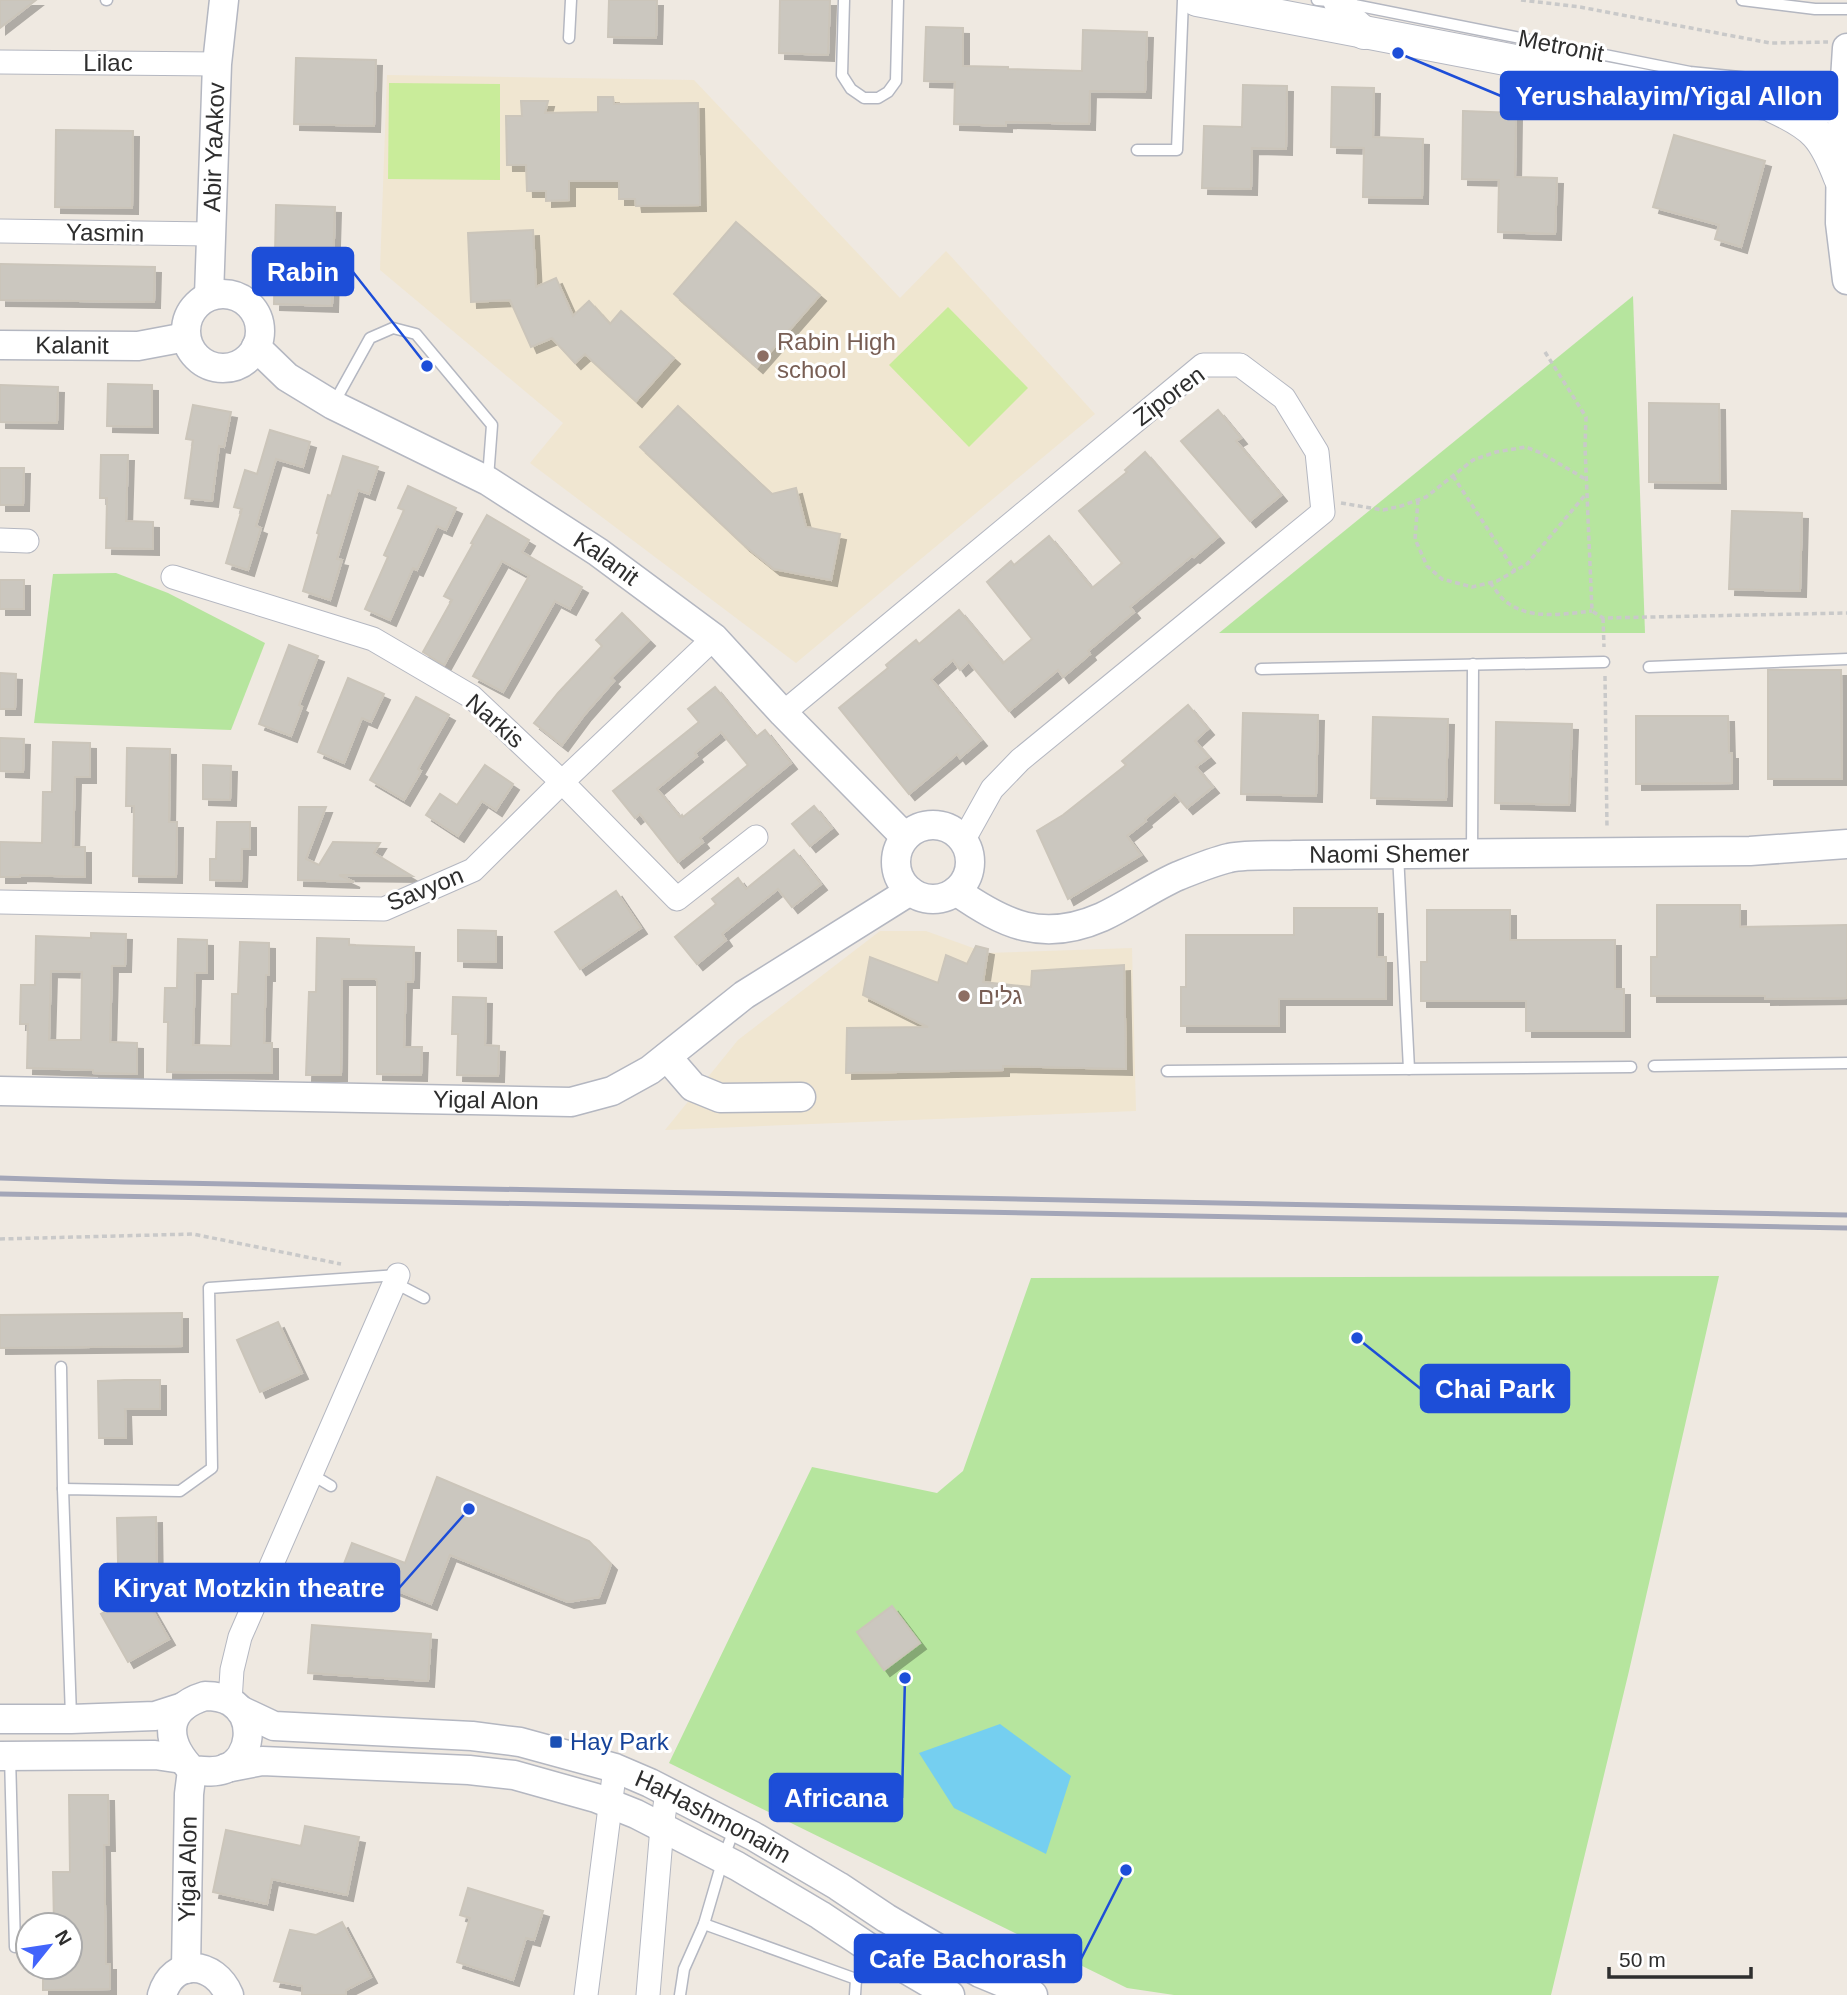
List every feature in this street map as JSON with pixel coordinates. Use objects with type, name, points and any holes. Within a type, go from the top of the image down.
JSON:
[{"type":"main road","points":[[1197,0],[1688,94],[1815,107],[1845,93]]},
{"type":"main road","points":[[1332,1],[1364,33]]},
{"type":"main road","points":[[1766,104],[1799,118],[1811,128],[1830,153],[1840,178]]},
{"type":"street","name":"Abir YaAkov","points":[[209,296],[217,64],[224,0]]},
{"type":"street","points":[[1840,45],[1845,93],[1840,178],[1847,280]]},
{"type":"street","name":"Lilac","points":[[0,62],[217,64]]},
{"type":"street","name":"Yasmin","points":[[0,231],[211,234]]},
{"type":"street","points":[[209,296],[234,296],[245,301],[254,311],[259,322],[260,335],[250,357],[240,364],[229,368],[206,365],[196,358],[189,348],[186,324],[190,312],[209,296]]},
{"type":"street","name":"Kalanit","points":[[0,345],[138,346],[186,337]]},
{"type":"street","name":"Kalanit","points":[[256,347],[288,377],[333,405],[488,481],[598,552],[714,638],[783,713],[905,837]]},
{"type":"street","name":"Ziporen","points":[[783,713],[1203,365],[1240,365],[1283,398],[1317,452],[1322,499]]},
{"type":"street","points":[[963,841],[992,789],[1020,760],[1323,512],[1322,499]]},
{"type":"street","points":[[0,540],[27,541]]},
{"type":"street","name":"Narkis","points":[[173,577],[373,639],[472,697],[562,782],[677,899],[756,837]]},
{"type":"street","name":"Savyon","points":[[0,902],[384,909],[473,870],[714,638]]},
{"type":"street","points":[[926,825],[950,828],[960,835],[963,841],[970,858],[970,870],[965,882],[956,891],[946,897],[921,897],[910,891],[902,882],[897,871],[896,858],[905,837],[915,829],[926,825]]},
{"type":"street","name":"Naomi Shemer","points":[[956,891],[987,912],[1012,923],[1039,930],[1070,928],[1101,917],[1177,877],[1229,858],[1750,851],[1847,844]]},
{"type":"street","name":"Yigal Alon","points":[[0,1091],[571,1102],[612,1091],[650,1070],[744,995],[910,891]]},
{"type":"street","points":[[667,1056],[693,1087],[720,1098],[801,1097]]},
{"type":"street","points":[[235,1705],[232,1670],[240,1637],[321,1480],[397,1279]]},
{"type":"street","points":[[5,1756],[155,1755],[187,1765],[214,1772],[226,1769],[236,1762],[247,1742],[246,1720],[235,1705],[218,1696],[205,1696],[183,1707],[176,1716],[172,1739],[187,1765]]},
{"type":"street","name":"HaHashmonaim","points":[[235,1705],[274,1727],[472,1736],[520,1742],[615,1768],[736,1827],[980,1973],[1033,1995]]},
{"type":"street","points":[[0,1719],[155,1716],[183,1707]]},
{"type":"street","name":"HaHashmonaim","points":[[226,1769],[262,1761],[469,1770],[514,1775],[596,1798],[723,1858],[950,1995]]},
{"type":"street","name":"Yigal Alon","points":[[186,1969],[189,1794],[187,1765]]},
{"type":"street","points":[[586,1995],[615,1768]]},
{"type":"street","points":[[648,1995],[667,1792]]},
{"type":"street","points":[[161,1994],[167,1981],[176,1974],[197,1968],[218,1976],[229,1995]]},
{"type":"lane","points":[[569,38],[571,0]]},
{"type":"lane","points":[[844,0],[842,75],[850,89],[864,98],[878,98],[888,92],[896,81],[898,0]]},
{"type":"lane","points":[[1137,150],[1177,150],[1184,0]]},
{"type":"lane","points":[[1742,0],[1815,9],[1847,9]]},
{"type":"lane","name":"Metronit","points":[[1332,1],[1690,72],[1789,82],[1845,93]]},
{"type":"lane","points":[[333,405],[370,338],[393,328],[416,334],[492,425],[488,481]]},
{"type":"lane","points":[[1649,667],[1847,659]]},
{"type":"lane","points":[[1261,669],[1604,662]]},
{"type":"lane","points":[[1472,854],[1473,664]]},
{"type":"lane","points":[[1398,855],[1409,1069]]},
{"type":"lane","points":[[1654,1066],[1847,1063]]},
{"type":"lane","points":[[1167,1072],[1631,1067]]},
{"type":"lane","points":[[63,1489],[180,1491],[212,1468],[209,1288],[397,1279],[424,1298]]},
{"type":"lane","points":[[61,1367],[71,1719]]},
{"type":"lane","points":[[5,1756],[14,1928]]},
{"type":"lane","points":[[680,1995],[684,1969],[704,1924],[723,1858],[736,1827]]},
{"type":"lane","points":[[704,1924],[856,1979],[855,1995]]},
{"type":"path","points":[[1521,0],[1580,8],[1770,43],[1840,45]]},
{"type":"path","points":[[1545,352],[1586,417],[1592,611]]},
{"type":"path","points":[[1322,499],[1383,510],[1426,497],[1473,460],[1496,452],[1526,447],[1587,480]]},
{"type":"path","points":[[1453,476],[1515,571]]},
{"type":"path","points":[[1418,500],[1415,539],[1427,566],[1443,579],[1472,587],[1497,581],[1527,564],[1587,493]]},
{"type":"path","points":[[1490,583],[1505,601],[1530,613],[1559,615],[1592,611],[1603,618],[1847,613]]},
{"type":"path","points":[[1603,618],[1607,852]]},
{"type":"path","points":[[0,1239],[193,1234],[344,1264]]},
{"type":"shaded area","name":"Rabin High school","points":[[387,75],[694,80],[900,298],[946,251],[1095,414],[796,663],[530,463],[563,423],[380,270]]},
{"type":"shaded area","name":"גלים","points":[[880,931],[926,931],[987,953],[1132,948],[1136,1111],[665,1130],[738,1040]]},
{"type":"green space","points":[[389,83],[500,84],[500,180],[388,179]]},
{"type":"green space","points":[[1633,296],[1645,633],[1219,633]]},
{"type":"green space","points":[[948,307],[1028,388],[969,447],[889,365]]},
{"type":"green space","points":[[116,573],[168,593],[265,643],[231,730],[34,723],[53,574]]},
{"type":"green space","points":[[1719,1276],[1629,1671],[1551,1995],[1174,1995],[1127,1988],[669,1763],[812,1467],[937,1493],[963,1471],[1031,1278]]},
{"type":"water","points":[[1000,1724],[1071,1776],[1046,1854],[954,1808],[919,1753]]},
{"type":"building","points":[[0,0],[36,0],[0,28]]},
{"type":"building","points":[[609,0],[657,0],[656,38],[608,37]]},
{"type":"building","points":[[780,0],[830,0],[828,55],[779,53]]},
{"type":"building","points":[[926,27],[963,28],[963,66],[1082,71],[1083,30],[1147,32],[1145,92],[1090,91],[1089,124],[954,124],[955,82],[924,81]]},
{"type":"building","points":[[296,58],[376,60],[374,126],[294,124]]},
{"type":"building","points":[[1243,85],[1287,86],[1286,149],[1252,148],[1251,189],[1202,188],[1204,126],[1242,127]]},
{"type":"building","points":[[1332,87],[1374,88],[1373,137],[1423,139],[1422,198],[1363,197],[1364,148],[1331,147]]},
{"type":"building","points":[[598,97],[613,97],[614,104],[698,103],[700,205],[636,206],[635,199],[619,199],[619,181],[569,181],[569,200],[546,201],[546,191],[527,191],[526,165],[507,165],[506,116],[522,116],[521,101],[548,101],[545,113],[598,112]]},
{"type":"building","points":[[1463,111],[1516,113],[1515,177],[1557,178],[1555,234],[1498,232],[1499,180],[1462,179]]},
{"type":"building","points":[[56,130],[133,131],[132,208],[55,207]]},
{"type":"building","points":[[1674,135],[1765,161],[1741,247],[1715,239],[1719,225],[1653,207]]},
{"type":"building","points":[[276,205],[335,207],[332,306],[274,304]]},
{"type":"building","points":[[736,222],[820,295],[757,367],[674,294]]},
{"type":"building","points":[[533,230],[536,287],[556,278],[573,316],[589,301],[610,324],[621,311],[674,358],[636,401],[585,354],[575,363],[552,338],[531,347],[510,300],[471,302],[468,233]]},
{"type":"building","points":[[0,264],[155,267],[154,302],[0,300]]},
{"type":"building","points":[[108,384],[152,385],[152,427],[107,426]]},
{"type":"building","points":[[0,385],[58,387],[57,423],[0,422]]},
{"type":"building","points":[[1649,403],[1719,404],[1720,483],[1649,482]]},
{"type":"building","points":[[193,405],[231,412],[224,447],[219,446],[212,501],[185,498],[193,440],[186,439]]},
{"type":"building","points":[[678,406],[772,494],[796,488],[806,527],[840,534],[831,580],[774,569],[744,545],[640,447]]},
{"type":"building","points":[[1218,410],[1241,438],[1236,441],[1281,495],[1250,521],[1181,441]]},
{"type":"building","points":[[270,430],[310,442],[303,467],[276,459],[256,526],[261,528],[248,570],[226,563],[242,509],[234,507],[245,470],[257,474]]},
{"type":"building","points":[[1145,452],[1218,537],[1130,607],[1134,612],[1088,651],[1090,654],[1063,677],[1058,670],[1009,711],[969,662],[960,670],[953,660],[931,679],[981,740],[960,758],[957,754],[909,794],[839,708],[888,668],[886,665],[916,640],[919,644],[959,610],[1003,663],[1032,639],[987,582],[1011,561],[1014,565],[1049,536],[1092,588],[1122,563],[1079,511],[1127,472],[1125,470]]},
{"type":"building","points":[[101,455],[128,455],[126,521],[153,522],[153,549],[106,548],[107,498],[100,498]]},
{"type":"building","points":[[343,456],[378,467],[369,494],[358,490],[337,559],[342,560],[330,600],[303,591],[328,495],[331,496]]},
{"type":"building","points":[[0,468],[24,468],[23,505],[0,505]]},
{"type":"building","points":[[408,486],[456,508],[446,530],[437,526],[417,570],[413,568],[390,620],[365,609],[388,557],[384,555],[404,510],[398,508]]},
{"type":"building","points":[[1732,511],[1802,513],[1800,591],[1729,589]]},
{"type":"building","points":[[487,515],[529,540],[522,552],[582,587],[570,609],[555,601],[503,692],[473,676],[529,576],[502,561],[444,665],[423,652],[452,600],[444,596]]},
{"type":"building","points":[[0,580],[24,580],[24,609],[0,609]]},
{"type":"building","points":[[622,613],[649,640],[611,678],[614,681],[562,745],[534,723],[602,646],[596,640]]},
{"type":"building","points":[[289,645],[318,656],[299,705],[302,707],[291,736],[259,724]]},
{"type":"building","points":[[1768,670],[1841,670],[1842,779],[1768,779]]},
{"type":"building","points":[[0,673],[16,674],[15,709],[0,709]]},
{"type":"building","points":[[348,678],[384,694],[371,722],[362,718],[344,763],[318,752]]},
{"type":"building","points":[[715,687],[756,737],[765,730],[791,763],[700,838],[703,842],[678,862],[640,814],[635,818],[613,791],[699,722],[688,709]],"holes":[[[721,732],[748,765],[683,817],[680,817],[657,789]]]},
{"type":"building","points":[[416,697],[449,715],[418,769],[421,771],[404,800],[370,780]]},
{"type":"building","points":[[1188,705],[1208,729],[1195,741],[1209,757],[1196,767],[1213,787],[1187,808],[1175,794],[1127,836],[1141,855],[1068,899],[1037,831],[1063,815],[1126,765],[1122,761]]},
{"type":"building","points":[[1243,713],[1318,715],[1316,796],[1241,794]]},
{"type":"building","points":[[1636,716],[1728,716],[1732,783],[1636,784]]},
{"type":"building","points":[[1373,717],[1448,719],[1446,800],[1371,798]]},
{"type":"building","points":[[1496,722],[1572,724],[1569,805],[1495,803]]},
{"type":"building","points":[[0,738],[24,739],[23,772],[0,771]]},
{"type":"building","points":[[53,742],[90,743],[90,777],[75,777],[73,847],[85,847],[85,877],[0,877],[0,842],[42,843],[43,792],[52,792]]},
{"type":"building","points":[[127,748],[170,749],[169,822],[177,822],[176,877],[133,876],[134,806],[126,806]]},
{"type":"building","points":[[203,765],[231,766],[230,800],[203,799]]},
{"type":"building","points":[[485,765],[513,784],[496,810],[482,801],[458,836],[426,815],[440,794],[457,805]]},
{"type":"building","points":[[814,806],[832,828],[810,846],[792,824]]},
{"type":"building","points":[[299,807],[326,807],[306,859],[319,865],[333,842],[380,843],[374,853],[412,876],[339,875],[354,882],[298,880]]},
{"type":"building","points":[[217,822],[250,822],[250,849],[242,849],[241,881],[210,880],[210,859],[216,859]]},
{"type":"building","points":[[794,850],[821,884],[792,907],[778,889],[722,934],[726,940],[697,964],[675,937],[716,904],[712,899],[738,878],[746,889]]},
{"type":"building","points":[[616,891],[641,928],[580,969],[555,932]]},
{"type":"building","points":[[1657,905],[1740,905],[1740,927],[1847,925],[1847,998],[1651,996],[1651,957],[1657,957]]},
{"type":"building","points":[[1294,908],[1377,908],[1377,957],[1386,957],[1386,999],[1279,999],[1279,1026],[1181,1026],[1181,987],[1186,987],[1186,935],[1294,935]]},
{"type":"building","points":[[1427,910],[1510,910],[1510,940],[1615,940],[1615,989],[1624,989],[1624,1031],[1526,1031],[1526,1001],[1421,1001],[1421,962],[1427,962]]},
{"type":"building","points":[[458,930],[496,931],[496,962],[458,961]]},
{"type":"building","points":[[91,933],[126,934],[125,966],[112,966],[110,1042],[137,1043],[137,1074],[27,1068],[28,1024],[20,1024],[21,985],[35,985],[36,936],[91,938]],"holes":[[[51,971],[82,972],[81,1040],[49,1040]]]},
{"type":"building","points":[[317,938],[349,939],[349,945],[414,947],[413,982],[406,982],[404,1047],[422,1047],[421,1075],[377,1074],[377,981],[342,979],[341,1075],[306,1075],[309,992],[316,992]]},
{"type":"building","points":[[178,939],[207,940],[207,973],[195,973],[193,1045],[231,1046],[232,994],[238,994],[240,942],[269,943],[264,1043],[272,1043],[272,1073],[167,1072],[168,1022],[164,1022],[165,988],[177,988]]},
{"type":"building","points":[[976,946],[988,949],[983,982],[1031,987],[1032,971],[1124,965],[1126,1069],[1003,1066],[1003,1070],[846,1073],[847,1028],[928,1027],[863,995],[870,957],[938,983],[946,955],[967,964]]},
{"type":"building","points":[[453,997],[486,998],[485,1045],[499,1046],[498,1076],[457,1075],[458,1034],[452,1034]]},
{"type":"building","points":[[182,1313],[182,1346],[0,1348],[0,1315]]},
{"type":"building","points":[[278,1322],[302,1373],[260,1392],[237,1340]]},
{"type":"building","points":[[160,1380],[160,1409],[125,1409],[126,1438],[99,1438],[98,1381]]},
{"type":"building","points":[[437,1477],[589,1541],[611,1564],[599,1597],[568,1602],[450,1555],[431,1604],[342,1569],[352,1543],[405,1563]]},
{"type":"building","points":[[156,1517],[157,1584],[138,1585],[169,1639],[128,1662],[101,1614],[119,1604],[117,1518]]},
{"type":"building","points":[[892,1606],[920,1643],[884,1670],[857,1632]]},
{"type":"building","points":[[312,1625],[431,1634],[428,1681],[308,1673]]},
{"type":"building","points":[[69,1795],[108,1795],[109,1845],[104,1845],[106,1964],[110,1964],[110,1989],[43,1990],[43,1981],[84,1981],[84,1911],[54,1911],[53,1872],[70,1872]]},
{"type":"building","points":[[305,1826],[359,1837],[347,1895],[272,1879],[267,1904],[213,1892],[226,1830],[301,1846]]},
{"type":"building","points":[[468,1888],[543,1911],[534,1940],[526,1938],[513,1980],[457,1962],[470,1918],[460,1915]]},
{"type":"building","points":[[342,1922],[371,1977],[346,1990],[346,1995],[302,1995],[302,1986],[274,1981],[290,1930],[316,1935]]},
{"type":"railway","points":[[0,1178],[1847,1215]]},
{"type":"railway","points":[[0,1194],[1847,1228]]},
{"type":"place","name":"Yerushalayim/Yigal Allon","points":[[1398,53]]},
{"type":"place","name":"Rabin High school","points":[[763,356]]},
{"type":"place","name":"Rabin","points":[[427,366]]},
{"type":"place","name":"גלים","points":[[964,996]]},
{"type":"place","name":"Chai Park","points":[[1357,1338]]},
{"type":"place","name":"Kiryat Motzkin theatre","points":[[469,1509]]},
{"type":"place","name":"Africana","points":[[905,1678]]},
{"type":"place","name":"Hay Park","points":[[556,1742]]},
{"type":"place","name":"Cafe Bachorash","points":[[1126,1870]]}]
